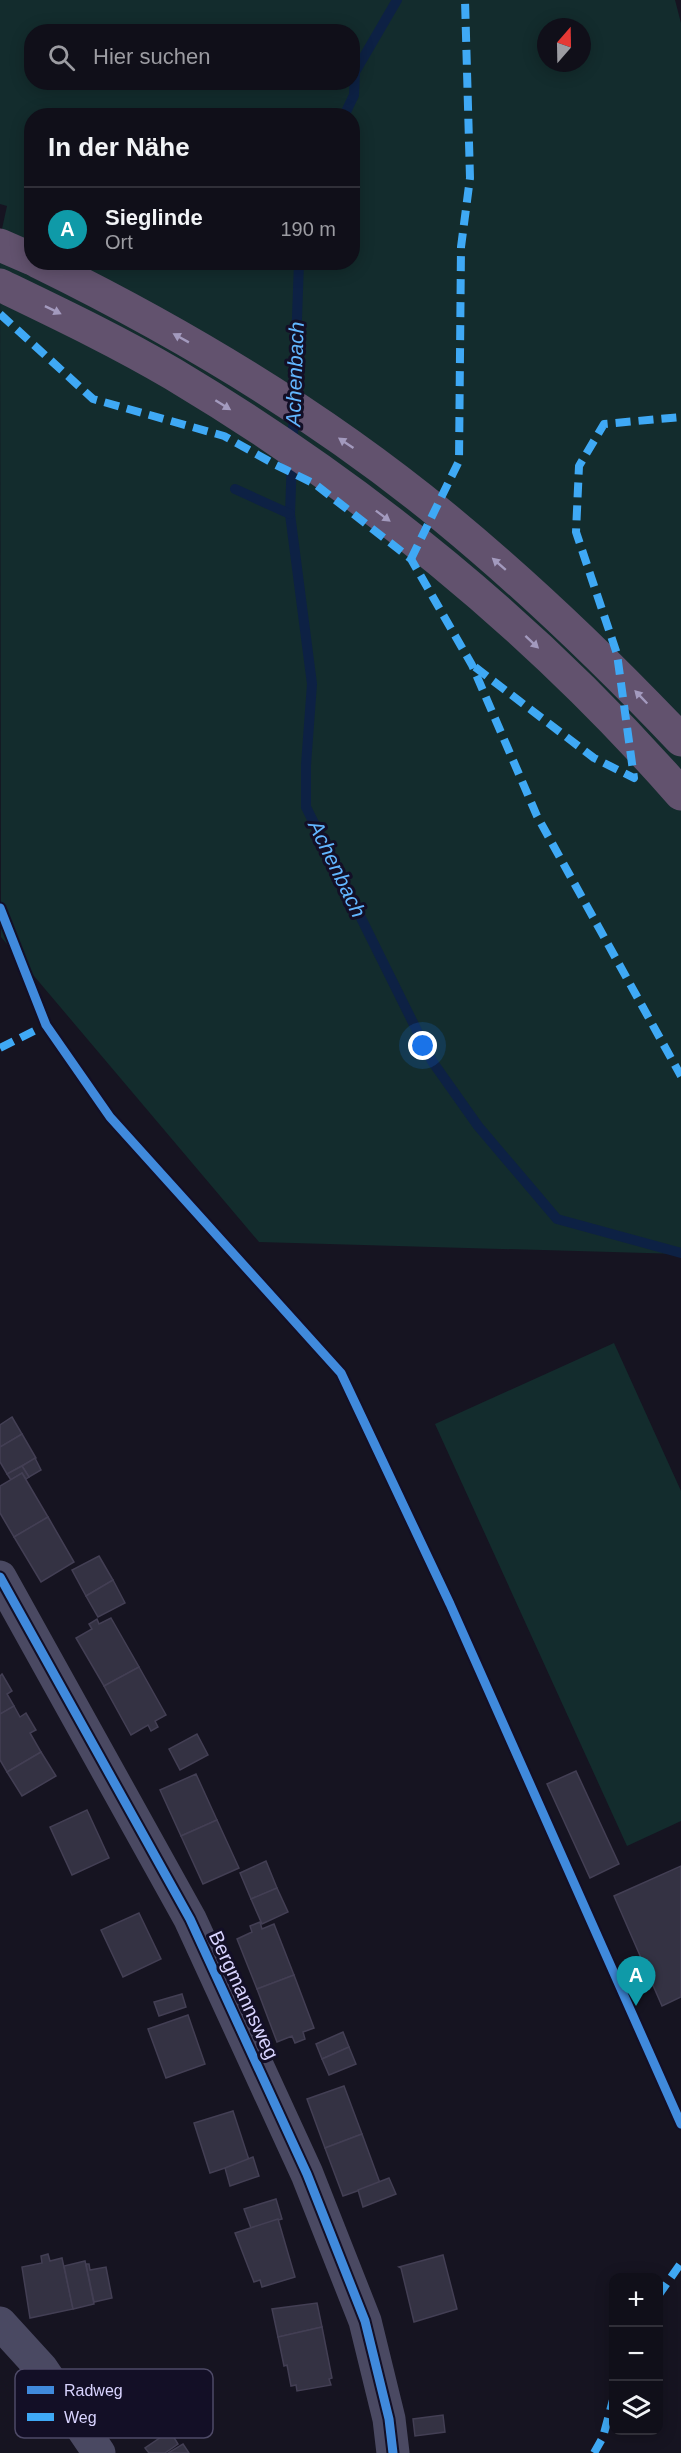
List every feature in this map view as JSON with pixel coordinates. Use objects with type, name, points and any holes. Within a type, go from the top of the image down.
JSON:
[{"type":"highway","points":[[0,245],[24,256]]},
{"type":"highway","points":[[54,270],[190,343],[277,396],[362,454],[443,516],[528,589],[610,666],[681,740]]},
{"type":"highway","points":[[0,285],[83,325],[172,373],[340,483],[419,543],[504,616],[585,692],[681,794]]},
{"type":"street","name":"Bergmannsweg","points":[[0,1577],[190,1920],[307,2174],[365,2321],[389,2419],[393,2453]]},
{"type":"street","points":[[0,2324],[42,2369]]},
{"type":"street","points":[[89,2438],[99,2453]]},
{"type":"green space","points":[[0,0],[675,0],[681,23],[681,1254],[259,1242],[1,937],[0,238],[7,206],[0,204]]},
{"type":"green space","points":[[614,1343],[681,1491],[681,1821],[627,1846],[435,1424]]},
{"type":"building","points":[[12,1417],[22,1434],[0,1447],[0,1425]]},
{"type":"building","points":[[22,1434],[36,1458],[7,1474],[0,1462],[0,1447]]},
{"type":"building","points":[[35,1458],[41,1470],[29,1477],[22,1466]]},
{"type":"building","points":[[22,1466],[29,1477],[26,1479],[22,1473],[11,1480],[7,1474]]},
{"type":"building","points":[[22,1473],[48,1517],[14,1537],[0,1513],[0,1486]]},
{"type":"building","points":[[48,1517],[74,1562],[41,1582],[14,1537]]},
{"type":"building","points":[[99,1556],[113,1580],[86,1596],[72,1570]]},
{"type":"building","points":[[113,1580],[125,1603],[98,1617],[86,1596]]},
{"type":"building","points":[[111,1618],[139,1667],[104,1686],[76,1638],[92,1629],[89,1624],[97,1619],[99,1624]]},
{"type":"building","points":[[139,1667],[166,1715],[155,1721],[158,1727],[151,1731],[148,1725],[131,1735],[104,1686]]},
{"type":"building","points":[[2,1674],[12,1691],[7,1694],[14,1706],[0,1714],[0,1676]]},
{"type":"building","points":[[14,1706],[20,1717],[26,1713],[36,1730],[30,1733],[41,1752],[7,1772],[0,1760],[0,1714]]},
{"type":"building","points":[[197,1734],[208,1755],[180,1770],[169,1749]]},
{"type":"building","points":[[41,1752],[56,1776],[22,1796],[7,1772]]},
{"type":"building","points":[[576,1771],[619,1864],[590,1878],[547,1784]]},
{"type":"building","points":[[196,1774],[217,1820],[181,1836],[160,1790]]},
{"type":"building","points":[[87,1810],[109,1858],[72,1875],[50,1827]]},
{"type":"building","points":[[217,1820],[239,1868],[203,1884],[181,1836]]},
{"type":"building","points":[[266,1861],[277,1888],[251,1899],[240,1873]]},
{"type":"building","points":[[681,1866],[681,1997],[662,2006],[614,1896]]},
{"type":"building","points":[[277,1888],[288,1912],[262,1924],[251,1899]]},
{"type":"building","points":[[139,1913],[161,1959],[123,1977],[101,1930]]},
{"type":"building","points":[[260,1922],[262,1929],[274,1924],[294,1975],[257,1989],[237,1939],[252,1932],[250,1926]]},
{"type":"building","points":[[294,1975],[314,2028],[303,2032],[305,2039],[295,2043],[292,2036],[277,2042],[257,1989]]},
{"type":"building","points":[[182,1994],[186,2007],[159,2016],[154,2002]]},
{"type":"building","points":[[188,2015],[205,2064],[166,2078],[148,2029]]},
{"type":"building","points":[[343,2032],[349,2047],[322,2059],[316,2044]]},
{"type":"building","points":[[349,2047],[356,2064],[329,2075],[322,2059]]},
{"type":"building","points":[[344,2086],[362,2134],[325,2148],[307,2099]]},
{"type":"building","points":[[233,2111],[249,2160],[210,2173],[194,2123]]},
{"type":"building","points":[[362,2134],[380,2183],[343,2196],[325,2148]]},
{"type":"building","points":[[253,2157],[259,2176],[230,2186],[225,2168]]},
{"type":"building","points":[[389,2178],[396,2194],[363,2207],[358,2190]]},
{"type":"building","points":[[276,2199],[282,2219],[251,2228],[244,2209]]},
{"type":"building","points":[[278,2219],[295,2277],[262,2287],[260,2280],[254,2282],[235,2233]]},
{"type":"building","points":[[48,2254],[50,2261],[62,2258],[73,2309],[30,2318],[22,2267],[42,2263],[41,2256]]},
{"type":"building","points":[[443,2255],[457,2309],[414,2322],[399,2267]]},
{"type":"building","points":[[85,2261],[94,2304],[73,2309],[64,2266]]},
{"type":"building","points":[[86,2264],[89,2264],[90,2270],[106,2267],[112,2298],[94,2302]]},
{"type":"building","points":[[317,2303],[322,2327],[278,2337],[272,2309]]},
{"type":"building","points":[[322,2327],[332,2378],[329,2379],[331,2385],[297,2391],[296,2385],[291,2386],[278,2337]]},
{"type":"building","points":[[443,2415],[445,2432],[415,2436],[413,2419]]},
{"type":"building","points":[[160,2438],[174,2438],[178,2444],[165,2453],[149,2453],[145,2448]]},
{"type":"building","points":[[183,2444],[189,2453],[168,2453]]},
{"type":"waterway","name":"Achenbach","points":[[360,63],[397,0]]},
{"type":"waterway","name":"Achenbach","points":[[348,108],[354,90]]},
{"type":"waterway","name":"Achenbach","points":[[299,270],[290,514],[312,684],[306,765],[306,807],[432,1061],[478,1126],[557,1219],[681,1253]]},
{"type":"waterway","points":[[235,489],[290,514]]},
{"type":"marked path","points":[[411,559],[459,461],[461,247],[470,178],[465,0]]},
{"type":"marked path","points":[[0,314],[93,399],[224,436],[315,484],[411,559],[472,665],[537,816],[681,1076]]},
{"type":"marked path","points":[[475,667],[594,758],[634,778],[617,654],[576,532],[579,466],[604,424],[681,417]]},
{"type":"marked path","points":[[0,1048],[46,1025]]},
{"type":"marked path","points":[[663,2289],[681,2263]]},
{"type":"marked path","points":[[594,2453],[603,2437],[609,2415]]},
{"type":"cycle path","points":[[0,908],[46,1025],[110,1117],[341,1373],[450,1604],[681,2124]]},
{"type":"cycle path","points":[[0,1577],[190,1919],[307,2174],[365,2321],[389,2419],[393,2453]]},
{"type":"place","name":"Sieglinde","points":[[636,2006]]}]
